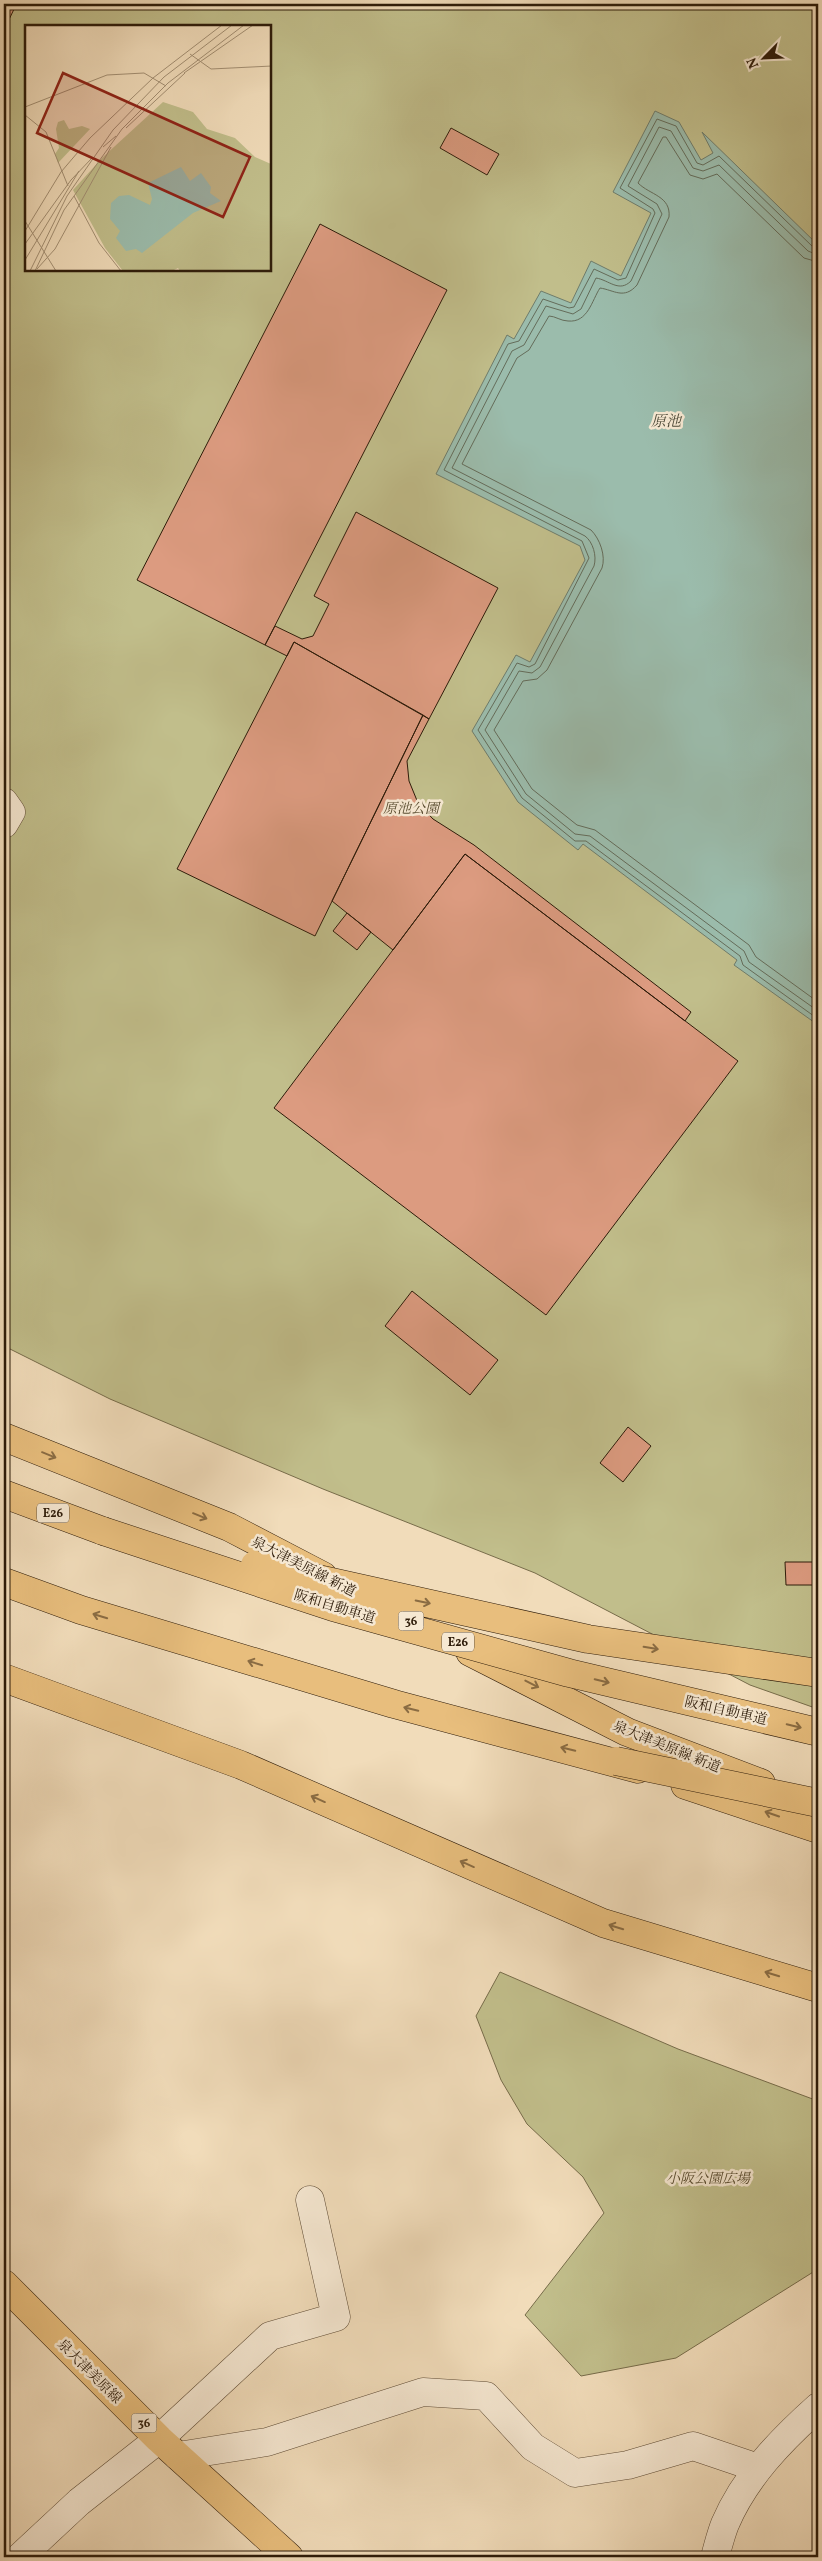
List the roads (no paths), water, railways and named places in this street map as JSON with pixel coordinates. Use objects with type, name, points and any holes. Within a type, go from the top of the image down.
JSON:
[{"type":"main road","name":"泉大津美原線 新道","points":[[4,1436],[229,1528],[627,1732],[818,1804]]},
{"type":"main road","name":"阪和自動車道","points":[[4,1494],[102,1531],[333,1607],[569,1673],[818,1732]]},
{"type":"main road","points":[[102,1531],[588,1639],[818,1673]]},
{"type":"main road","points":[[4,1582],[81,1610],[394,1704],[616,1762],[818,1804]]},
{"type":"main road","points":[[4,1678],[241,1765],[603,1923],[818,1988]]},
{"type":"main road","points":[[616,1762],[818,1829]]},
{"type":"main road","name":"泉大津美原線","points":[[6,2289],[169,2448],[289,2557]]},
{"type":"street","points":[[4,802],[11,812],[4,824]]},
{"type":"street","points":[[20,2557],[79,2502],[169,2448],[270,2336],[336,2317],[310,2200]]},
{"type":"street","points":[[169,2448],[267,2442],[423,2392],[486,2396],[533,2447],[575,2473],[628,2465],[693,2446],[758,2468]]},
{"type":"street","points":[[715,2557],[725,2524],[758,2468],[790,2432],[818,2407]]},
{"type":"water","name":"原池","points":[[655,111],[679,122],[701,160],[713,153],[702,132],[818,245],[818,1025],[734,965],[737,960],[583,844],[578,850],[518,802],[472,731],[516,655],[530,662],[585,560],[580,546],[436,474],[507,335],[514,339],[541,291],[571,303],[591,261],[621,276],[651,213],[613,192]]},
{"type":"park label","name":"原池公園","points":[[411,808]]},
{"type":"park label","name":"小阪公園広場","points":[[708,2178]]}]
